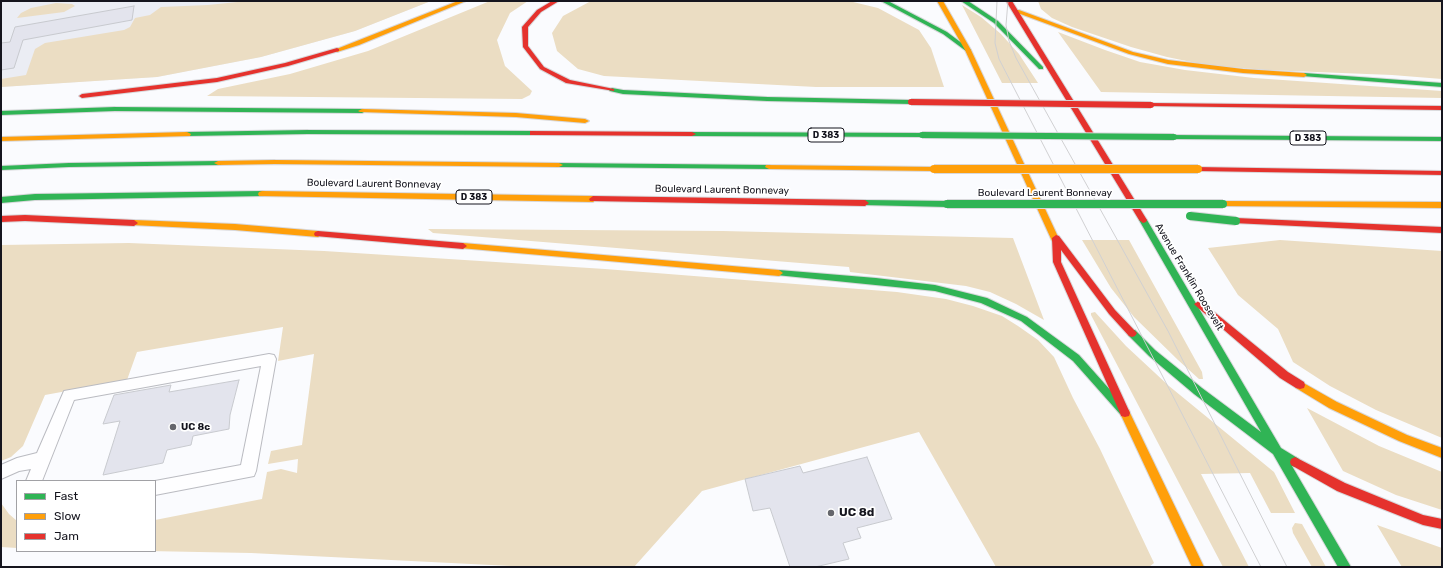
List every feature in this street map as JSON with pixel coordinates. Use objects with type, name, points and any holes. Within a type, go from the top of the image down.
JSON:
[{"type":"main road","points":[[72,97],[96,96],[217,80],[286,64],[357,44],[463,1]]},
{"type":"main road","points":[[556,1],[539,11],[525,27],[525,46],[542,68],[568,82],[623,92],[767,99],[911,102],[1442,108]]},
{"type":"main road","points":[[884,1],[945,33],[968,50]]},
{"type":"main road","points":[[940,1],[968,50],[1056,238],[1112,312],[1152,353],[1198,391],[1279,452],[1313,473],[1341,487],[1423,520],[1442,524]]},
{"type":"main road","points":[[964,1],[996,22],[1071,100]]},
{"type":"main road","name":"Avenue Franklin Roosevelt","points":[[1009,1],[1017,11],[1188,294],[1345,567]]},
{"type":"main road","points":[[1017,11],[1131,53],[1168,62],[1243,71],[1442,85]]},
{"type":"main road","points":[[1,112],[115,109],[314,110],[516,115],[595,122]]},
{"type":"main road","points":[[619,124],[729,134]]},
{"type":"main road","name":"D 383","points":[[1,139],[112,134],[308,132],[1442,139]]},
{"type":"main road","points":[[1,168],[69,165],[276,162],[934,169],[1198,169],[1442,173]]},
{"type":"main road","name":"Boulevard Laurent Bonnevay","points":[[1,200],[35,197],[268,194],[947,204],[1442,204]]},
{"type":"main road","points":[[1084,204],[1167,213]]},
{"type":"main road","points":[[1183,215],[1236,221],[1442,230]]},
{"type":"main road","points":[[1,219],[25,218],[235,227],[868,280],[935,288],[984,300],[1024,319],[1076,358],[1124,411]]},
{"type":"main road","points":[[1056,238],[1057,262],[1124,411],[1198,567]]},
{"type":"main road","points":[[1188,294],[1284,375],[1303,387],[1333,405],[1403,438],[1442,453]]},
{"type":"lane","points":[[34,480],[69,395],[269,359],[248,471],[156,488]]},
{"type":"lane","points":[[1,472],[17,465],[43,460]]},
{"type":"shaded area","points":[[1,1],[431,1],[355,31],[261,57],[157,77],[1,87]]},
{"type":"shaded area","points":[[247,1],[431,1],[355,31],[261,57],[157,77],[1,87],[1,79],[26,75],[35,49],[45,43],[124,30],[130,27],[135,18],[150,15],[161,7],[208,5]]},
{"type":"shaded area","points":[[490,1],[528,1],[510,13],[497,40],[505,66],[532,91],[530,95],[522,99],[207,96],[218,89],[290,74],[368,51]]},
{"type":"shaded area","points":[[591,1],[849,1],[878,8],[919,30],[931,48],[944,87],[816,87],[604,76],[578,69],[557,51],[552,33],[563,16]]},
{"type":"shaded area","points":[[1038,1],[1442,1],[1442,79],[1392,75],[1266,70],[1206,65],[1167,57],[1131,47],[1072,27],[1052,18],[1041,9]]},
{"type":"shaded area","points":[[56,3],[72,4],[75,6],[64,12],[17,18],[21,13],[31,8]]},
{"type":"shaded area","points":[[962,5],[981,17],[1001,34],[1019,54],[1038,83],[1002,83]]},
{"type":"shaded area","points":[[1058,32],[1140,62],[1185,70],[1254,78],[1442,91],[1442,98],[1101,92]]},
{"type":"shaded area","points":[[428,229],[723,231],[1013,238],[1044,320],[1016,304],[990,292],[966,286],[850,272],[849,267],[433,233]]},
{"type":"shaded area","points":[[1082,240],[1129,240],[1202,372],[1203,379],[1199,379],[1134,317],[1111,288]]},
{"type":"shaded area","points":[[1280,240],[1442,251],[1442,438],[1376,410],[1330,386],[1293,362],[1278,329],[1238,295],[1208,248]]},
{"type":"shaded area","points":[[129,243],[324,251],[605,269],[897,292],[946,299],[973,306],[1002,316],[1018,326],[1038,340],[1054,357],[1073,398],[1100,449],[1154,563],[1149,567],[996,567],[919,432],[702,491],[634,567],[531,567],[251,553],[156,551],[156,520],[262,499],[267,472],[281,469],[297,473],[298,459],[268,464],[271,451],[302,445],[314,354],[278,361],[283,327],[137,352],[127,380],[45,395],[23,446],[11,457],[1,461],[1,245]]},
{"type":"shaded area","points":[[1095,312],[1126,346],[1169,386],[1274,472],[1295,513],[1271,513],[1250,473],[1201,474],[1249,567],[1223,567],[1091,315],[1091,313]]},
{"type":"shaded area","points":[[1307,408],[1379,446],[1442,472],[1442,510],[1396,495],[1343,471]]},
{"type":"shaded area","points":[[1,503],[9,514],[16,520],[16,548],[1,547]]},
{"type":"shaded area","points":[[1295,523],[1302,524],[1326,567],[1312,567],[1293,533],[1292,528]]},
{"type":"shaded area","points":[[1377,525],[1442,548],[1442,567],[1402,567]]},
{"type":"building","points":[[134,6],[132,20],[23,40],[14,68],[1,70],[1,43],[10,42],[15,27]]},
{"type":"building","name":"UC 8c","points":[[239,380],[230,415],[229,429],[193,436],[191,445],[167,450],[163,463],[103,475],[120,421],[103,424],[114,395],[171,385],[169,392]]},
{"type":"building","name":"UC 8d","points":[[867,457],[892,519],[857,528],[861,538],[843,543],[849,559],[815,567],[790,567],[770,508],[753,511],[745,479],[800,466],[803,473]]},
{"type":"tram line","points":[[997,1],[995,43],[999,59],[1261,567]]},
{"type":"tram line","points":[[1008,1],[1006,25],[1009,41],[1016,58],[1168,331],[1287,567]]},
{"type":"traffic: fast","points":[[884,1],[945,33],[968,50]]},
{"type":"traffic: fast","points":[[964,1],[996,22],[1041,68]]},
{"type":"traffic: fast","points":[[1304,75],[1442,85]]},
{"type":"traffic: fast","points":[[612,90],[623,92],[767,99],[911,102]]},
{"type":"traffic: fast","points":[[1,113],[115,109],[362,111]]},
{"type":"traffic: fast","points":[[187,134],[308,132],[533,133]]},
{"type":"traffic: fast","points":[[692,134],[922,135]]},
{"type":"traffic: fast","points":[[922,135],[1174,137]]},
{"type":"traffic: fast","points":[[1174,137],[1442,139]]},
{"type":"traffic: fast","points":[[1,168],[69,165],[218,163]]},
{"type":"traffic: fast","points":[[559,165],[769,167]]},
{"type":"traffic: fast","points":[[1,200],[35,197],[262,194]]},
{"type":"traffic: fast","points":[[865,203],[947,204]]},
{"type":"traffic: fast","points":[[947,204],[1223,204]]},
{"type":"traffic: fast","points":[[1190,216],[1236,221]]},
{"type":"traffic: fast","points":[[1143,220],[1345,567]]},
{"type":"traffic: fast","points":[[779,273],[876,281],[935,288],[984,300],[1024,319],[1076,358],[1124,411]]},
{"type":"traffic: fast","points":[[1132,333],[1152,353],[1198,391],[1279,452],[1295,462]]},
{"type":"traffic: slow","points":[[337,50],[357,44],[463,1]]},
{"type":"traffic: slow","points":[[940,1],[968,50],[1056,241]]},
{"type":"traffic: slow","points":[[1017,11],[1131,53],[1168,62],[1243,71],[1304,75]]},
{"type":"traffic: slow","points":[[362,111],[516,115],[585,121]]},
{"type":"traffic: slow","points":[[1,139],[187,134]]},
{"type":"traffic: slow","points":[[218,163],[275,162],[559,165]]},
{"type":"traffic: slow","points":[[769,167],[934,169]]},
{"type":"traffic: slow","points":[[934,169],[1198,169]]},
{"type":"traffic: slow","points":[[262,194],[593,199]]},
{"type":"traffic: slow","points":[[1223,204],[1442,205]]},
{"type":"traffic: slow","points":[[134,223],[235,227],[318,234]]},
{"type":"traffic: slow","points":[[463,246],[779,273]]},
{"type":"traffic: slow","points":[[1300,385],[1333,405],[1403,438],[1442,453]]},
{"type":"traffic: slow","points":[[1125,413],[1198,567]]},
{"type":"traffic: jam","points":[[556,1],[539,11],[525,27],[525,46],[542,68],[568,82],[612,90]]},
{"type":"traffic: jam","points":[[1009,1],[1143,220]]},
{"type":"traffic: jam","points":[[82,96],[217,80],[286,65],[337,50]]},
{"type":"traffic: jam","points":[[911,102],[1151,105]]},
{"type":"traffic: jam","points":[[1151,105],[1442,108]]},
{"type":"traffic: jam","points":[[533,133],[692,134]]},
{"type":"traffic: jam","points":[[1198,169],[1442,173]]},
{"type":"traffic: jam","points":[[593,199],[865,203]]},
{"type":"traffic: jam","points":[[1,219],[25,218],[134,223]]},
{"type":"traffic: jam","points":[[1236,221],[1442,230]]},
{"type":"traffic: jam","points":[[318,234],[463,246]]},
{"type":"traffic: jam","points":[[1056,238],[1112,312],[1132,333]]},
{"type":"traffic: jam","points":[[1056,241],[1057,262],[1125,413]]},
{"type":"traffic: jam","points":[[1199,304],[1284,375],[1300,385]]},
{"type":"traffic: jam","points":[[1295,462],[1341,487],[1423,520],[1442,524]]},
{"type":"place","name":"UC 8c","points":[[173,427]]},
{"type":"place","name":"UC 8d","points":[[831,513]]}]
